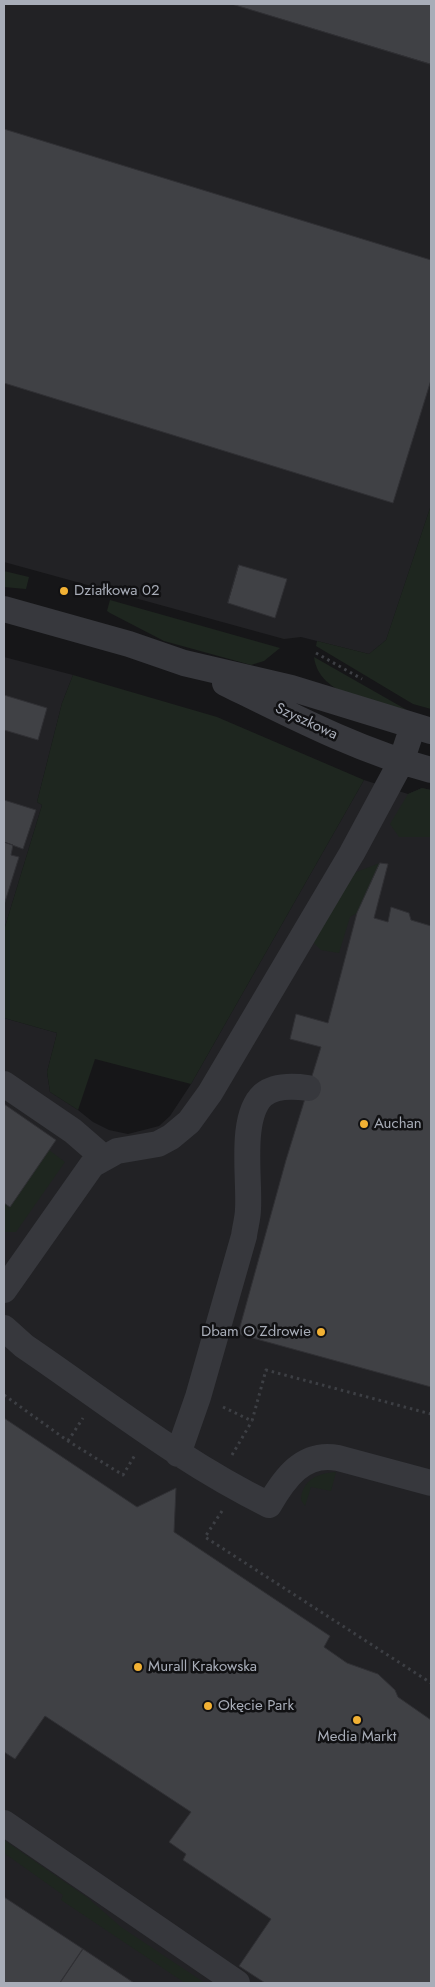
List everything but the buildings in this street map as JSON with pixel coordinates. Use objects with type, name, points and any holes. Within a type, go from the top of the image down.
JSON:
[{"type":"street","name":"Szyszkowa","points":[[4,609],[129,644],[184,663],[291,688],[422,729]]},
{"type":"street","name":"Szyszkowa","points":[[184,663],[327,733],[401,762],[431,770]]},
{"type":"street","points":[[4,1290],[92,1165],[116,1151],[158,1144],[171,1137],[189,1122],[210,1093],[347,861],[401,762],[422,729]]},
{"type":"street","points":[[4,1084],[73,1131],[103,1157]]},
{"type":"street","points":[[178,1454],[198,1397],[244,1236],[248,1210],[249,1130],[251,1116],[256,1105],[264,1095],[285,1087],[308,1088]]},
{"type":"street","points":[[4,1328],[24,1346],[178,1454],[240,1491],[269,1505],[292,1473],[302,1463],[316,1457],[332,1457],[431,1483]]},
{"type":"street","points":[[4,1823],[237,1983]]},
{"type":"path","points":[[229,1459],[252,1421],[266,1370],[431,1414]]},
{"type":"path","points":[[4,1395],[68,1441],[123,1475],[138,1449]]},
{"type":"path","points":[[221,1406],[252,1421]]},
{"type":"path","points":[[68,1441],[85,1414]]},
{"type":"path","points":[[224,1507],[205,1537],[431,1683]]},
{"type":"shaded area","points":[[4,4],[431,4],[431,505],[386,640],[369,654],[301,637],[284,639],[4,562]]},
{"type":"shaded area","points":[[431,505],[431,709],[413,704],[316,646],[317,641],[369,654],[386,640]]},
{"type":"shaded area","points":[[4,571],[29,577],[26,589],[4,587]]},
{"type":"shaded area","points":[[110,600],[280,648],[264,661],[251,665],[164,641],[107,611]]},
{"type":"shaded area","points":[[4,657],[73,675],[62,703],[37,802],[42,805],[4,930]]},
{"type":"shaded area","points":[[314,657],[407,710],[365,700],[337,689],[326,681],[318,670]]},
{"type":"shaded area","points":[[73,675],[217,717],[364,780],[191,1084],[95,1059],[78,1110],[50,1092],[47,1072],[57,1033],[4,1018],[4,930],[42,805],[37,802],[62,703]]},
{"type":"shaded area","points":[[364,780],[408,794],[422,788],[431,790],[431,1983],[4,1983],[4,1018],[57,1033],[47,1072],[50,1092],[93,1122],[109,1130],[128,1134],[159,1126],[170,1116],[191,1084]]},
{"type":"shaded area","points":[[422,788],[431,790],[431,837],[399,837],[390,824],[408,794]]},
{"type":"shaded area","points":[[380,863],[357,913],[350,917],[339,953],[321,950],[314,943],[314,934],[356,872]]},
{"type":"shaded area","points":[[49,1150],[65,1162],[16,1232],[4,1232],[4,1203],[10,1207]]},
{"type":"shaded area","points":[[336,1472],[331,1491],[311,1487],[305,1506],[301,1500],[304,1487],[317,1476]]},
{"type":"shaded area","points":[[4,1840],[88,1898],[121,1927],[205,1983],[185,1983],[61,1900],[63,1895],[4,1853]]},
{"type":"place","name":"Działkowa 02","points":[[64,591]]},
{"type":"place","name":"Auchan","points":[[364,1124]]},
{"type":"place","name":"Dbam O Zdrowie","points":[[321,1332]]},
{"type":"place","name":"Murall Krakowska","points":[[138,1667]]},
{"type":"place","name":"Okęcie Park","points":[[208,1706]]},
{"type":"place","name":"Media Markt","points":[[357,1720]]}]
